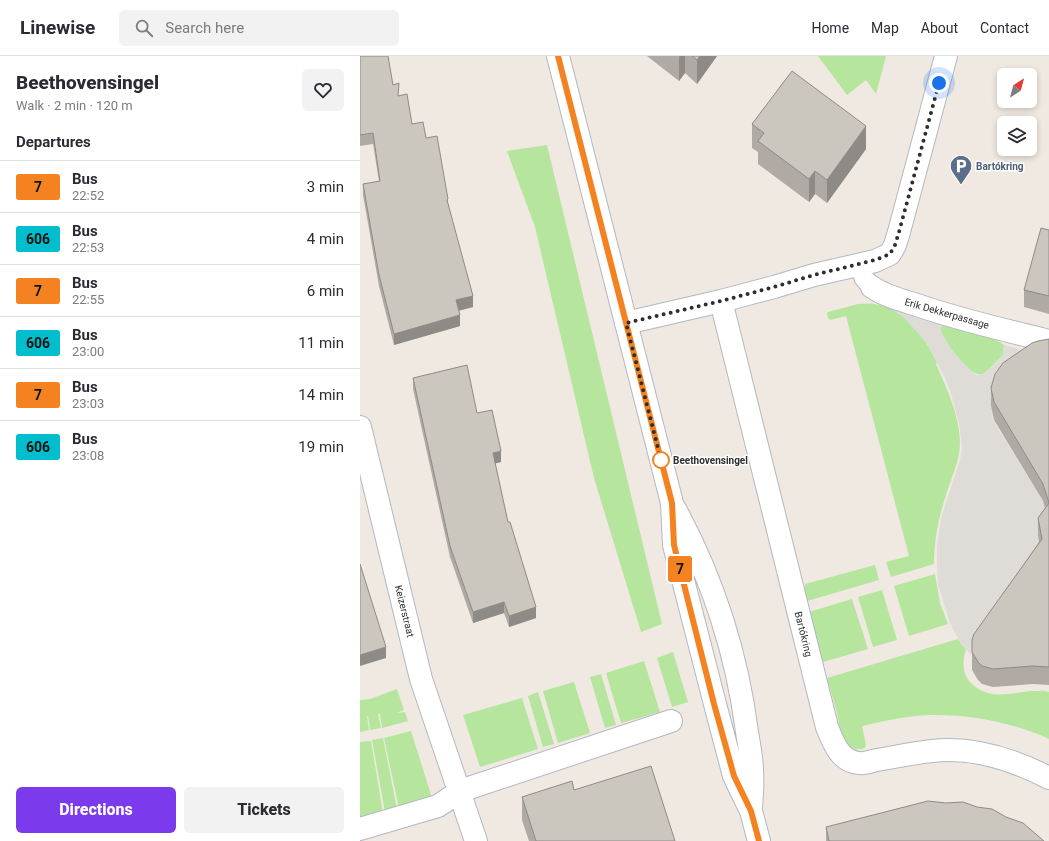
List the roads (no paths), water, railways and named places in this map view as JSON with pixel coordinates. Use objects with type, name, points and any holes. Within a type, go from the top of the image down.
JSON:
[{"type":"street","points":[[558,56],[672,503],[674,545],[714,704],[734,776],[751,811],[759,841]]},
{"type":"street","points":[[626,323],[721,301],[875,260],[890,254],[895,245],[946,56]]},
{"type":"street","name":"Erik Dekkerpassage","points":[[872,287],[879,292],[932,310],[1049,341]]},
{"type":"street","name":"Bartókring","points":[[721,301],[827,727],[835,746],[845,758],[859,763],[933,750],[959,750],[984,754],[1010,762],[1049,778]]},
{"type":"street","name":"Keizerstraat","points":[[360,428],[421,680],[476,841]]},
{"type":"street","points":[[672,503],[692,539],[727,632],[742,696],[752,771],[751,811]]},
{"type":"street","points":[[360,829],[438,806],[460,791],[671,722]]},
{"type":"lane","name":"Erik Dekkerpassage","points":[[860,264],[864,278],[872,287]]},
{"type":"place","name":"Bartókring","points":[[961,186]]},
{"type":"place","name":"Beethovensingel","points":[[661,460]]}]
